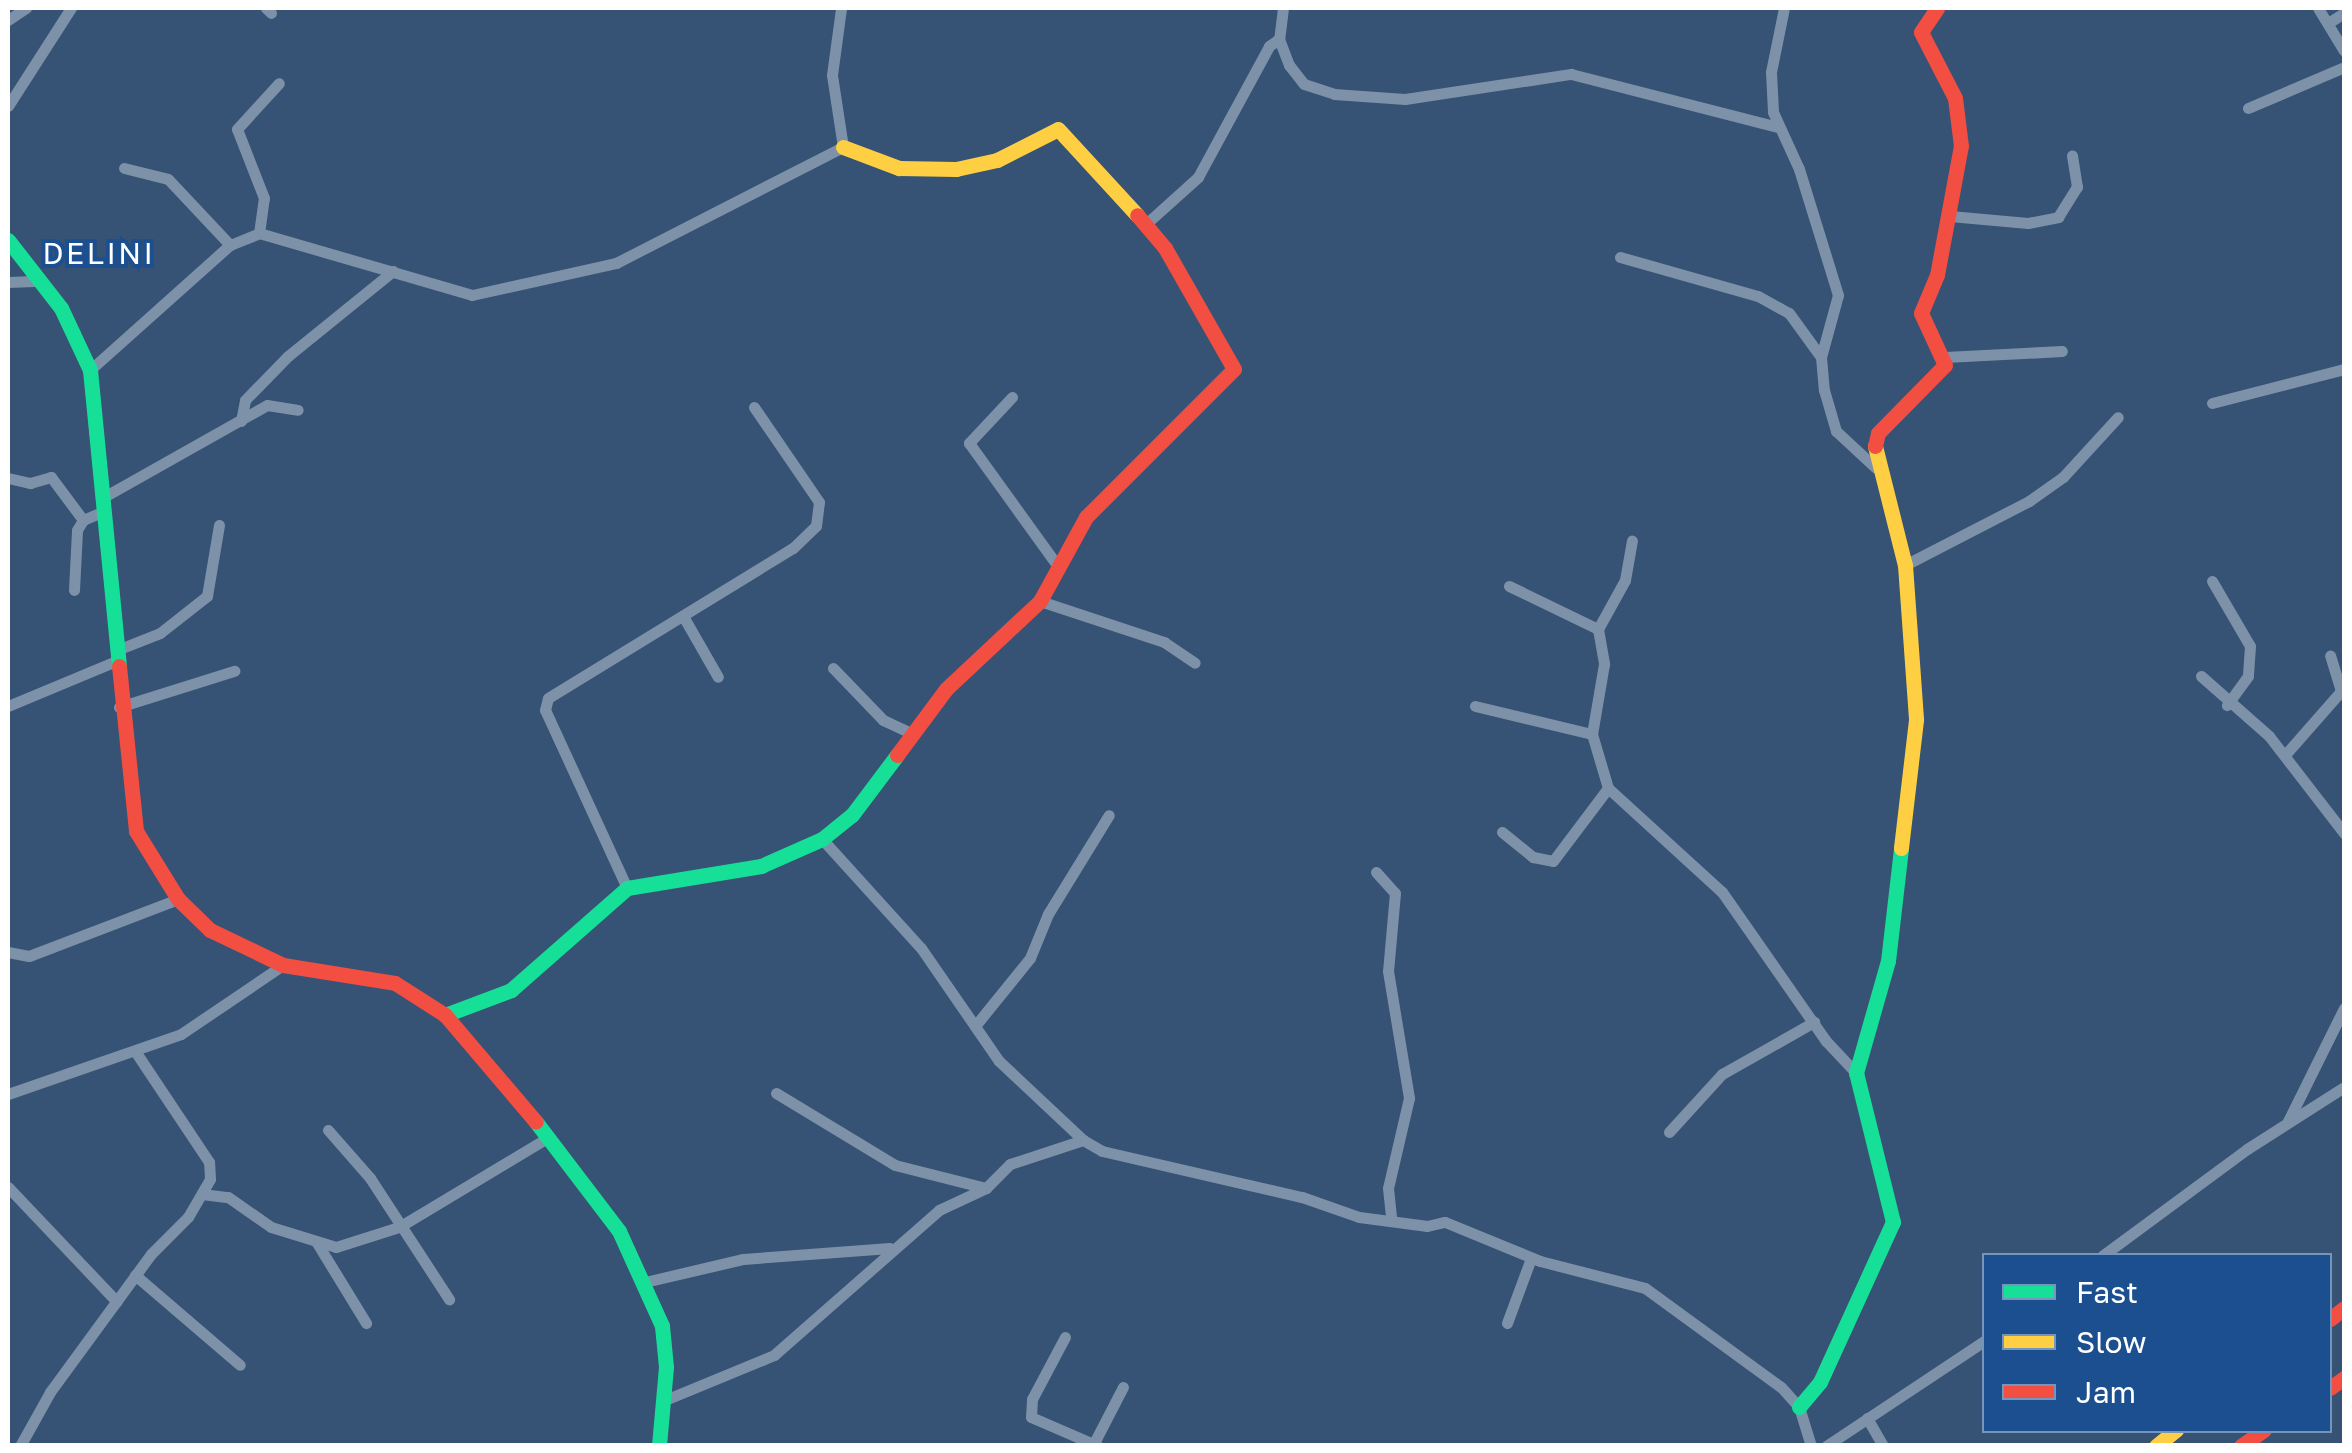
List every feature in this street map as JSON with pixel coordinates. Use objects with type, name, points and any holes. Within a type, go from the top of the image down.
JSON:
[{"type":"main road","points":[[1799,1408],[1820,1382],[1893,1222],[1856,1073],[1888,961],[1914,748],[1905,565],[1876,468],[1874,439],[1942,374],[1945,357],[1921,306],[1937,275],[1950,216],[1959,118],[1920,26],[1937,8]]},
{"type":"main road","points":[[445,1016],[512,990],[627,888],[761,866],[822,840],[868,798],[951,683],[1040,601],[1061,570],[1086,517],[1234,370],[1147,223],[1058,129],[998,160],[956,169],[900,168],[842,147]]},
{"type":"main road","points":[[8,240],[41,282],[90,370],[119,707],[136,831],[178,900],[210,930],[283,965],[395,983],[445,1016],[550,1137],[619,1230],[662,1326],[665,1400],[659,1446]]},
{"type":"street","points":[[8,20],[26,8]]},
{"type":"street","points":[[8,106],[71,8]]},
{"type":"street","points":[[90,370],[230,245],[259,233],[472,295],[616,263],[842,147],[832,75],[841,8]]},
{"type":"street","points":[[1283,8],[1279,39],[1304,84],[1334,94],[1406,99],[1571,74],[1778,127]]},
{"type":"street","points":[[1784,8],[1771,72],[1778,127],[1835,275],[1838,306],[1821,358]]},
{"type":"street","points":[[2318,8],[2344,51]]},
{"type":"street","points":[[2328,23],[2344,13]]},
{"type":"street","points":[[1147,223],[1198,177],[1269,46],[1279,39]]},
{"type":"street","points":[[2248,108],[2344,68]]},
{"type":"street","points":[[259,233],[264,198],[238,129],[279,83]]},
{"type":"street","points":[[1950,216],[2028,223],[2058,216],[2077,187],[2072,156]]},
{"type":"street","points":[[124,168],[168,179],[230,245]]},
{"type":"street","points":[[1620,257],[1758,296],[1789,313],[1821,358],[1834,427],[1876,468]]},
{"type":"street","points":[[240,420],[245,400],[288,356],[393,271]]},
{"type":"street","points":[[8,282],[41,282]]},
{"type":"street","points":[[1945,357],[2062,351]]},
{"type":"street","points":[[2212,403],[2344,369]]},
{"type":"street","points":[[1012,398],[969,443],[1061,570]]},
{"type":"street","points":[[83,520],[240,420],[277,402],[298,410]]},
{"type":"street","points":[[627,888],[545,710],[548,698],[793,548],[822,517],[818,502],[754,407]]},
{"type":"street","points":[[1905,565],[2029,501],[2062,477],[2118,417]]},
{"type":"street","points":[[8,478],[30,483],[51,477],[83,520],[74,590]]},
{"type":"street","points":[[8,706],[160,633],[207,596],[219,524]]},
{"type":"street","points":[[1632,541],[1625,580],[1598,628],[1604,664],[1592,734],[1608,788],[1722,892],[1814,1022],[1856,1073]]},
{"type":"street","points":[[2212,582],[2250,646],[2248,676],[2227,704]]},
{"type":"street","points":[[1509,586],[1598,628]]},
{"type":"street","points":[[1040,601],[1164,642],[1195,663]]},
{"type":"street","points":[[683,616],[718,676]]},
{"type":"street","points":[[2285,755],[2341,690],[2330,656]]},
{"type":"street","points":[[833,668],[883,720],[912,734]]},
{"type":"street","points":[[119,707],[234,672]]},
{"type":"street","points":[[2201,676],[2285,755],[2344,833]]},
{"type":"street","points":[[1474,706],[1592,734]]},
{"type":"street","points":[[1502,832],[1534,856],[1553,861],[1608,788]]},
{"type":"street","points":[[975,1026],[1030,958],[1048,914],[1109,815]]},
{"type":"street","points":[[822,840],[922,948],[1020,1084],[1084,1140],[1145,1162],[1302,1197],[1359,1217],[1391,1218],[1428,1226],[1445,1222],[1531,1258],[1645,1288],[1670,1302],[1799,1408],[1811,1446]]},
{"type":"street","points":[[1376,872],[1395,893],[1388,971],[1406,1048],[1409,1098],[1388,1188],[1391,1218]]},
{"type":"street","points":[[8,952],[28,956],[178,900]]},
{"type":"street","points":[[8,1094],[181,1034],[283,965]]},
{"type":"street","points":[[2288,1121],[2344,1008]]},
{"type":"street","points":[[1670,1132],[1722,1074],[1814,1022]]},
{"type":"street","points":[[20,1446],[135,1275],[202,1194],[208,1162],[135,1051]]},
{"type":"street","points":[[2106,1253],[2288,1121],[2344,1087]]},
{"type":"street","points":[[776,1094],[911,1172],[986,1188]]},
{"type":"street","points":[[328,1130],[370,1178],[449,1298]]},
{"type":"street","points":[[202,1194],[228,1197],[272,1226],[317,1243],[365,1242],[399,1227],[550,1137]]},
{"type":"street","points":[[665,1400],[801,1338],[890,1248],[940,1210],[986,1188],[1010,1164],[1084,1140]]},
{"type":"street","points":[[8,1187],[117,1302]]},
{"type":"street","points":[[317,1243],[366,1323]]},
{"type":"street","points":[[645,1282],[743,1259],[890,1248]]},
{"type":"street","points":[[1507,1323],[1531,1258]]},
{"type":"street","points":[[135,1275],[240,1364]]},
{"type":"street","points":[[1065,1337],[1032,1399],[1032,1417],[1096,1444],[1123,1387]]},
{"type":"street","points":[[1826,1446],[1982,1341]]},
{"type":"street","points":[[1867,1418],[1883,1446]]},
{"type":"traffic: fast","points":[[8,240],[61,308],[90,370],[119,666]]},
{"type":"traffic: fast","points":[[445,1015],[511,990],[627,888],[761,866],[822,839],[852,815],[897,755]]},
{"type":"traffic: fast","points":[[1799,1407],[1820,1382],[1893,1222],[1856,1073],[1888,961],[1901,848]]},
{"type":"traffic: fast","points":[[536,1122],[619,1231],[662,1326],[666,1367],[659,1446]]},
{"type":"traffic: slow","points":[[843,147],[899,168],[956,169],[997,160],[1058,129],[1137,215]]},
{"type":"traffic: slow","points":[[1875,446],[1905,565],[1916,720],[1901,848]]},
{"type":"traffic: slow","points":[[2156,1446],[2172,1433]]},
{"type":"traffic: jam","points":[[1875,446],[1878,433],[1945,365],[1921,313],[1937,275],[1961,146],[1955,98],[1921,32],[1937,8]]},
{"type":"traffic: jam","points":[[897,755],[946,689],[1040,601],[1086,517],[1234,369],[1165,248],[1137,215]]},
{"type":"traffic: jam","points":[[119,666],[136,831],[178,899],[210,930],[283,965],[395,983],[445,1015],[536,1122]]},
{"type":"traffic: jam","points":[[2332,1317],[2344,1308]]},
{"type":"traffic: jam","points":[[2332,1387],[2344,1378]]},
{"type":"traffic: jam","points":[[2241,1446],[2260,1433]]},
{"type":"district","name":"DELINI","points":[[99,253]]}]
